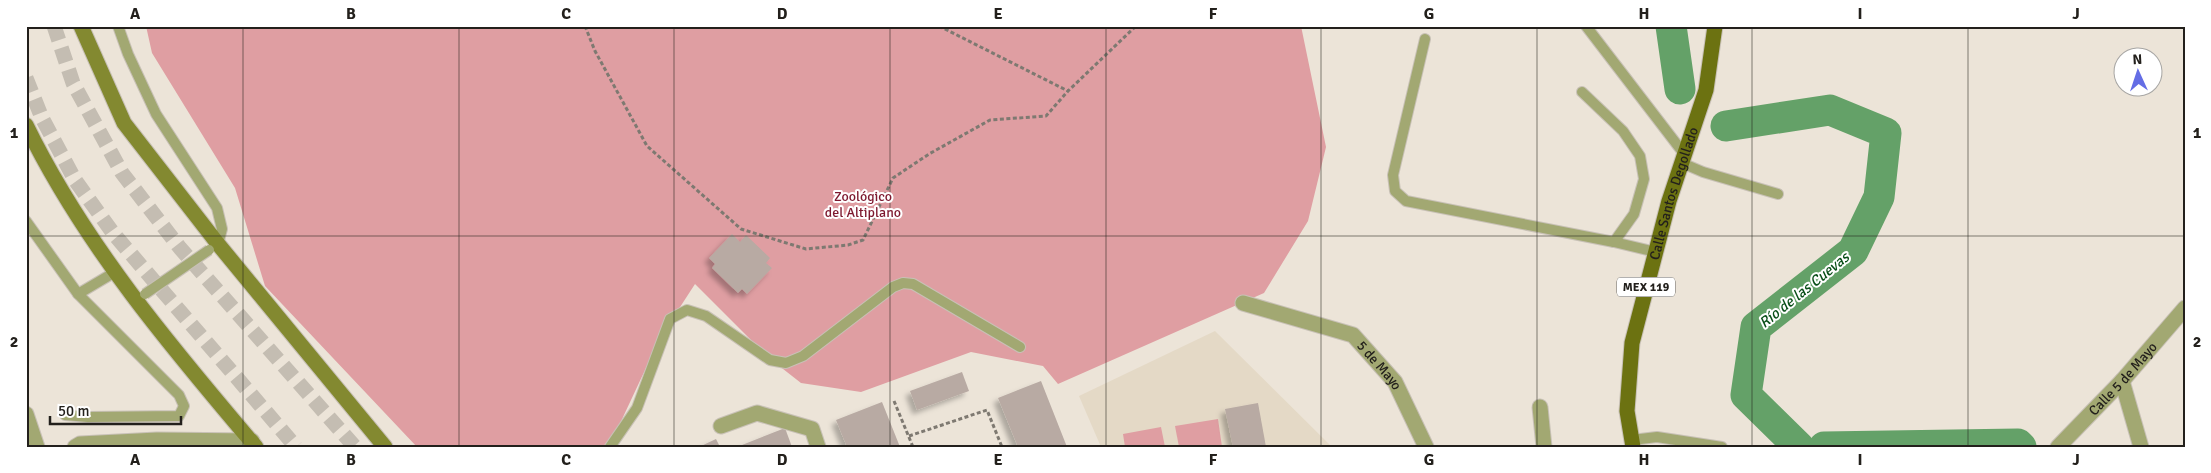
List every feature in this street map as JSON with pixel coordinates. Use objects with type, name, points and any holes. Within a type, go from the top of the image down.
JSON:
[{"type":"main road","name":"Calle Santos Degollado","points":[[1633,443],[1627,411],[1632,344],[1656,252],[1706,90],[1715,26]]},
{"type":"street","points":[[82,26],[124,122],[214,247],[384,447]]},
{"type":"street","points":[[26,125],[99,252],[115,272],[140,297],[254,444]]},
{"type":"street","name":"5 de Mayo","points":[[1243,303],[1353,335],[1396,382],[1426,447]]},
{"type":"street","name":"Calle 5 de Mayo","points":[[2058,447],[2122,381],[2185,308]]},
{"type":"street","points":[[2122,381],[2141,447]]},
{"type":"street","points":[[1540,407],[1544,447]]},
{"type":"street","points":[[721,426],[757,412],[812,430],[818,447]]},
{"type":"street","points":[[26,414],[37,447]]},
{"type":"street","points":[[75,447],[80,444],[157,440],[254,444]]},
{"type":"lane","points":[[118,26],[128,54],[156,114],[217,208],[222,229],[214,247],[140,297]]},
{"type":"lane","points":[[1591,29],[1684,159],[1703,172],[1778,194]]},
{"type":"lane","points":[[1425,39],[1393,175],[1395,191],[1406,201],[1656,252]]},
{"type":"lane","points":[[1582,92],[1623,131],[1640,156],[1644,179],[1634,214],[1614,242]]},
{"type":"lane","points":[[26,221],[78,294],[179,395],[184,406],[179,416],[88,417],[66,415]]},
{"type":"lane","points":[[78,294],[115,272]]},
{"type":"lane","points":[[610,447],[637,408],[670,320],[687,310],[706,316],[770,360],[786,363],[803,356],[893,286],[903,283],[913,284],[1020,347]]},
{"type":"lane","points":[[1633,443],[1657,437],[1722,447]]},
{"type":"path","points":[[585,26],[595,51],[647,146],[741,228],[806,249],[848,245],[863,240],[893,178],[929,154],[990,120],[1046,116],[1068,91],[1136,26]]},
{"type":"path","points":[[939,26],[1068,91]]},
{"type":"path","points":[[894,401],[913,447]]},
{"type":"path","points":[[909,436],[987,410],[1002,447]]},
{"type":"shaded area","points":[[1215,331],[1332,447],[1101,447],[1079,396]]},
{"type":"green space","name":"Zoológico del Altiplano","points":[[146,26],[1301,26],[1326,147],[1308,221],[1264,293],[1058,384],[1043,366],[971,352],[861,392],[801,383],[769,358],[695,284],[660,338],[609,447],[417,447],[265,286],[235,188],[152,53]]},
{"type":"green space","points":[[1218,419],[1222,447],[1179,447],[1175,426]]},
{"type":"green space","points":[[1161,427],[1165,447],[1125,447],[1123,434]]},
{"type":"building","points":[[732,234],[740,242],[746,235],[770,258],[766,263],[772,268],[747,294],[742,289],[738,293],[712,268],[715,264],[709,258]]},
{"type":"building","points":[[962,372],[969,391],[917,410],[910,391]]},
{"type":"building","points":[[1041,381],[1067,447],[1018,447],[998,398]]},
{"type":"building","points":[[882,402],[900,447],[847,447],[836,420]]},
{"type":"building","points":[[1258,403],[1266,447],[1233,447],[1225,409]]},
{"type":"building","points":[[785,428],[792,447],[737,447]]},
{"type":"building","points":[[716,439],[720,447],[699,447]]},
{"type":"waterway","name":"Río de las Cuevas","points":[[1671,26],[1680,89]]},
{"type":"waterway","name":"Río de las Cuevas","points":[[1726,126],[1830,110],[1886,133],[1879,197],[1853,251],[1756,327],[1746,395],[1799,447]]},
{"type":"waterway","name":"Río de las Cuevas","points":[[1824,447],[2018,444],[2021,447]]},
{"type":"tunnel","points":[[54,26],[73,83],[122,173],[180,248],[355,447]]},
{"type":"tunnel","points":[[26,78],[42,118],[75,180],[113,233],[296,447]]}]
